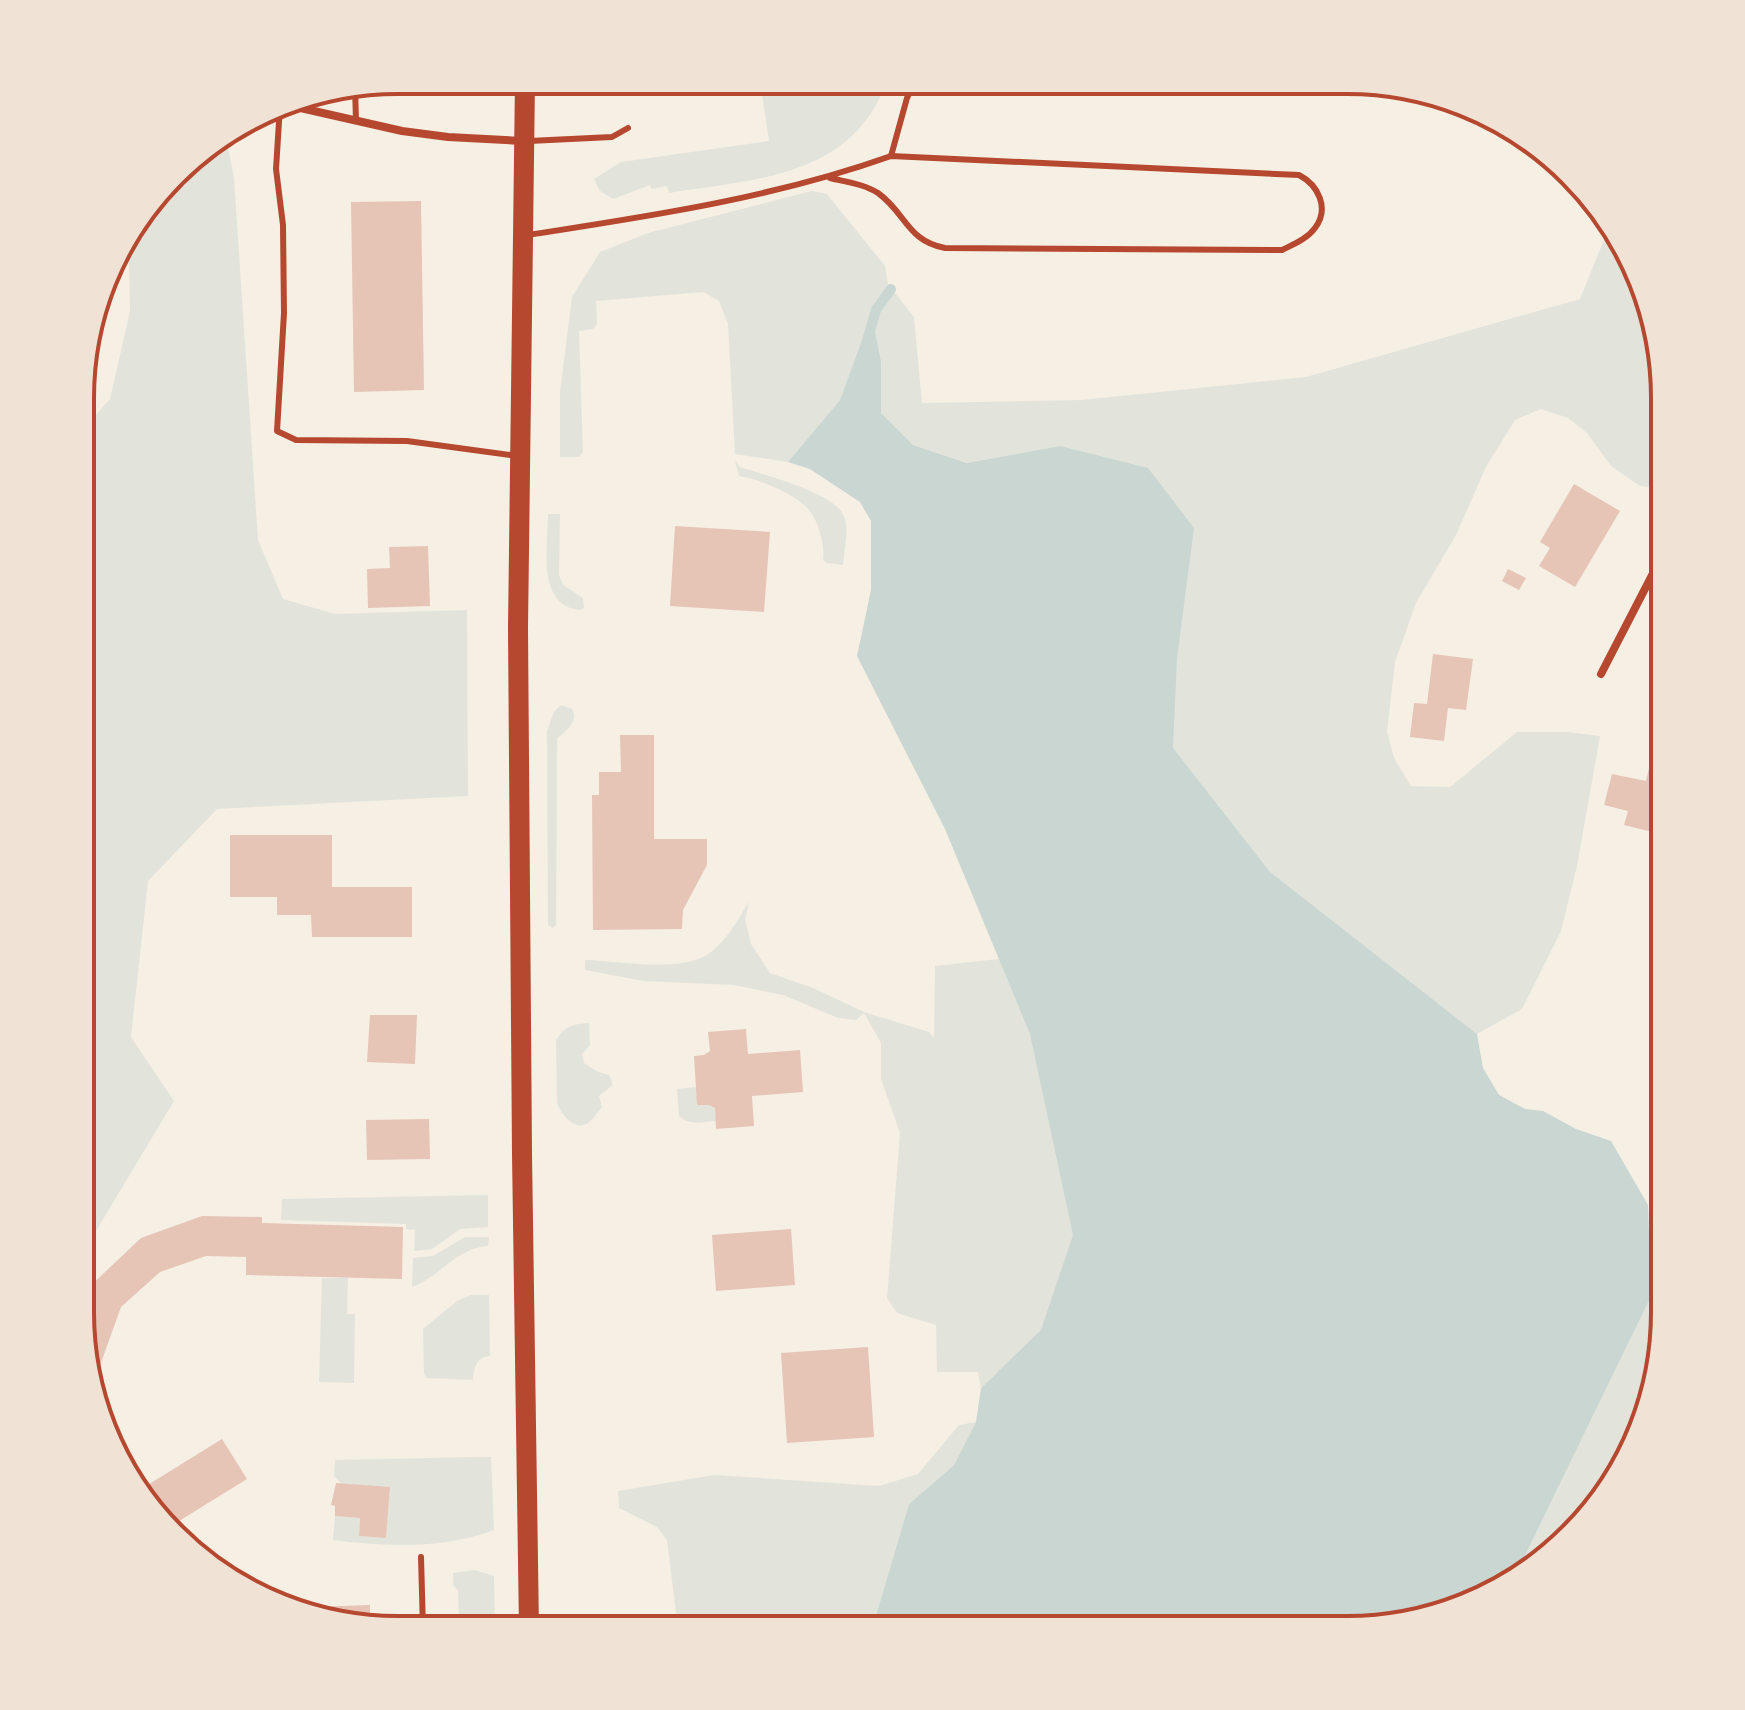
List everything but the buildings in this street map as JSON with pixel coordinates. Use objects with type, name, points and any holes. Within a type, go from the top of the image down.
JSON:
[{"type":"main road","points":[[525,94],[518,628],[529,1616]]},
{"type":"street","points":[[302,110],[448,137],[526,141]]},
{"type":"street","points":[[1601,674],[1651,577]]},
{"type":"lane","points":[[891,156],[909,94]]},
{"type":"lane","points":[[355,98],[356,121]]},
{"type":"lane","points":[[280,118],[276,169],[283,225],[284,313],[277,431],[296,440],[407,441],[522,456]]},
{"type":"lane","points":[[526,141],[612,137],[628,128]]},
{"type":"lane","points":[[525,235],[691,210],[830,178],[891,156],[1299,175],[1312,182],[1322,211],[1315,228],[1302,241],[1282,250],[945,248],[929,245],[915,235],[878,194],[862,185],[830,178]]},
{"type":"lane","points":[[421,1557],[423,1616]]},
{"type":"shaded area","points":[[762,94],[880,94],[871,113],[850,137],[825,155],[767,177],[669,193],[667,186],[651,189],[650,185],[613,199],[600,191],[594,179],[621,162],[769,141]]},
{"type":"shaded area","points":[[227,146],[234,178],[258,540],[283,599],[335,614],[467,610],[468,796],[217,809],[148,881],[131,1037],[174,1101],[94,1234],[94,417],[110,399],[130,311],[128,259],[135,246],[157,213],[183,183]]},
{"type":"shaded area","points":[[812,191],[827,194],[885,266],[888,284],[914,317],[922,403],[1081,400],[1306,377],[1580,299],[1605,237],[1628,282],[1645,339],[1651,398],[1651,487],[1640,486],[1611,466],[1587,433],[1568,418],[1541,409],[1515,420],[1486,467],[1456,535],[1416,603],[1395,662],[1387,732],[1394,758],[1411,786],[1450,787],[1517,732],[1567,732],[1600,736],[1577,866],[1561,931],[1522,1009],[1477,1034],[1363,945],[1430,1139],[1651,1239],[1648,1351],[1641,1390],[1628,1428],[1610,1464],[1588,1497],[1562,1527],[1523,1560],[1582,1437],[997,1372],[981,1388],[978,1372],[937,1372],[936,1325],[897,1313],[887,1298],[900,1133],[881,1079],[881,1043],[864,1013],[856,1020],[838,1018],[783,995],[734,985],[643,981],[585,970],[585,960],[663,965],[693,961],[712,952],[749,902],[745,919],[751,944],[770,973],[813,988],[864,1012],[929,1032],[934,1038],[935,966],[1097,948],[1060,446],[968,463],[913,445],[881,413],[881,361],[875,331],[866,329],[840,400],[788,462],[735,454],[728,324],[719,301],[703,292],[596,301],[597,324],[593,329],[579,331],[583,452],[579,457],[560,457],[560,392],[572,297],[600,252],[648,233]]},
{"type":"shaded area","points":[[866,329],[875,331],[881,361],[881,413],[913,445],[967,463],[1060,446],[1148,468],[1194,528],[1177,658],[1173,748],[1270,872],[1477,1034],[1483,1068],[1499,1095],[1525,1109],[1543,1111],[1576,1129],[1611,1141],[1648,1205],[1651,1296],[1523,1560],[1481,1585],[1425,1606],[1367,1615],[876,1616],[909,1504],[954,1465],[976,1422],[981,1388],[1041,1330],[1073,1235],[1030,1034],[945,829],[857,656],[871,590],[871,521],[860,502],[810,469],[788,462],[840,400]]},
{"type":"shaded area","points":[[735,461],[740,467],[796,485],[836,506],[843,514],[846,525],[843,565],[823,560],[818,527],[803,504],[777,488],[739,476]]},
{"type":"shaded area","points":[[548,514],[560,514],[559,575],[563,585],[583,598],[584,608],[580,610],[566,606],[556,598],[551,586],[547,557]]},
{"type":"shaded area","points":[[561,705],[572,709],[574,718],[571,726],[557,739],[556,925],[553,928],[548,925],[547,731],[554,712]]},
{"type":"shaded area","points":[[589,1023],[590,1045],[582,1054],[584,1063],[609,1075],[613,1085],[599,1096],[602,1107],[594,1118],[578,1125],[565,1117],[557,1103],[556,1041],[570,1027]]},
{"type":"shaded area","points":[[696,1087],[709,1105],[715,1108],[716,1121],[692,1122],[679,1116],[677,1089]]},
{"type":"shaded area","points":[[488,1195],[488,1227],[460,1229],[432,1249],[414,1251],[415,1230],[406,1229],[406,1224],[281,1220],[282,1199]]},
{"type":"shaded area","points":[[465,1237],[489,1237],[488,1246],[457,1257],[412,1287],[413,1258],[433,1256]]},
{"type":"shaded area","points":[[322,1278],[348,1278],[347,1314],[355,1314],[354,1383],[319,1382]]},
{"type":"shaded area","points":[[471,1295],[489,1295],[490,1356],[479,1361],[473,1380],[427,1378],[424,1374],[423,1329],[457,1301]]},
{"type":"shaded area","points":[[976,1422],[954,1465],[909,1504],[876,1616],[676,1616],[667,1540],[657,1527],[619,1508],[618,1491],[714,1475],[879,1486],[918,1474],[959,1425]]},
{"type":"shaded area","points":[[491,1457],[494,1530],[455,1541],[414,1545],[333,1540],[335,1516],[360,1518],[359,1536],[386,1537],[390,1488],[342,1484],[334,1476],[335,1460]]},
{"type":"shaded area","points":[[475,1570],[494,1576],[495,1616],[459,1616],[458,1590],[453,1585],[453,1573]]},
{"type":"waterway","points":[[867,341],[876,310],[891,289]]}]
